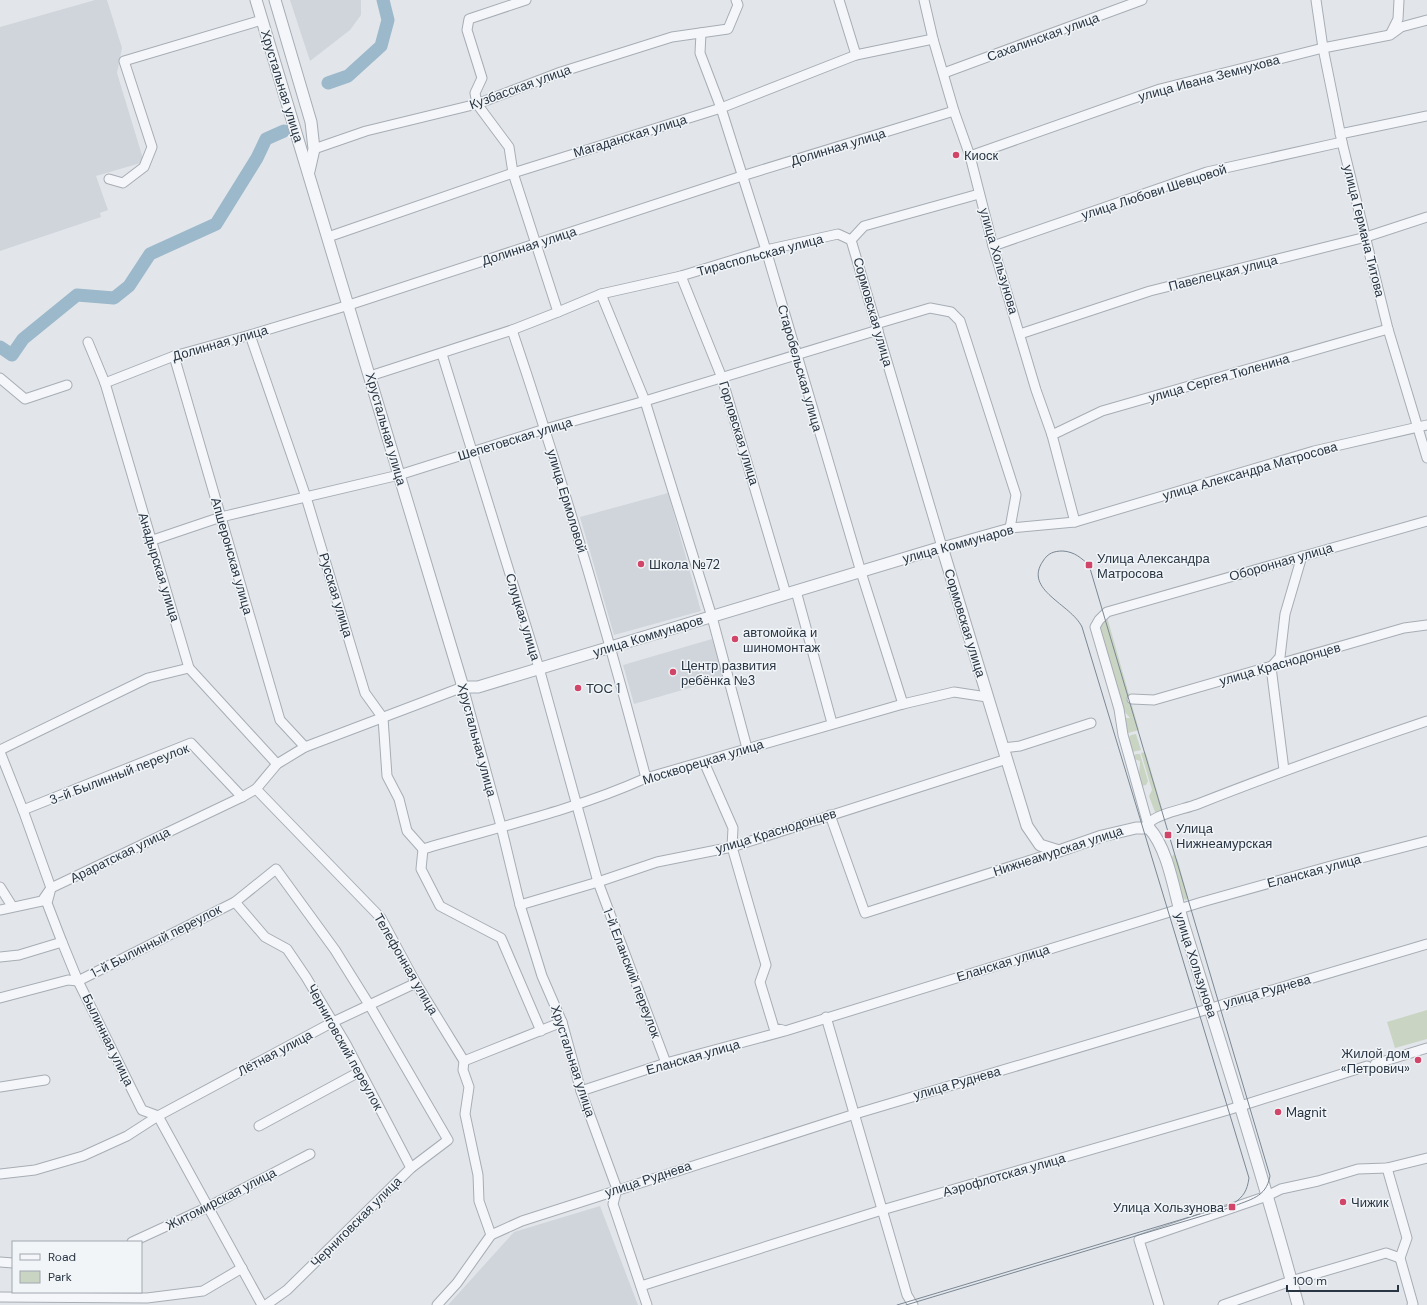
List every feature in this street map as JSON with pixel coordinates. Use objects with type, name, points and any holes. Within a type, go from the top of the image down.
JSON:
[{"type":"street","name":"Хрустальная улица","points":[[256,0],[309,171],[463,687],[501,826],[520,905],[542,976],[562,1022],[581,1091],[616,1189],[613,1204],[646,1305]]},
{"type":"street","name":"Хрустальная улица","points":[[275,0],[311,122],[314,149],[309,171]]},
{"type":"street","points":[[370,376],[442,354],[512,330],[558,312],[513,173],[509,147],[477,104],[475,93],[482,78],[467,30],[469,19],[526,0]]},
{"type":"street","name":"Кузбасская улица","points":[[314,149],[366,131],[477,104],[561,72],[672,37],[728,29],[738,5],[736,0]]},
{"type":"street","points":[[839,0],[856,55]]},
{"type":"street","name":"улица Хользунова","points":[[924,0],[933,39],[954,111],[970,156],[993,246],[1036,390],[1052,435],[1075,522]]},
{"type":"street","name":"Сахалинская улица","points":[[944,74],[1142,0]]},
{"type":"street","name":"улица Германа Титова","points":[[1316,0],[1323,48],[1341,138],[1388,328],[1427,458]]},
{"type":"street","points":[[1390,35],[1398,19],[1399,0]]},
{"type":"street","points":[[109,179],[123,184],[144,167],[152,147],[124,61],[262,20]]},
{"type":"street","name":"улица Ивана Земнухова","points":[[970,156],[1160,89],[1323,48],[1390,35],[1401,27],[1427,20]]},
{"type":"street","name":"Старобельская улица","points":[[701,33],[700,52],[721,108],[766,250],[861,572],[903,704]]},
{"type":"street","name":"Магаданская улица","points":[[328,237],[513,173],[721,108],[856,55],[933,39]]},
{"type":"street","name":"Долинная улица","points":[[105,383],[174,356],[349,305],[742,176],[954,111]]},
{"type":"street","name":"улица Любови Шевцовой","points":[[993,246],[1207,172],[1427,116]]},
{"type":"street","points":[[851,240],[864,226],[979,194]]},
{"type":"street","name":"Павелецкая улица","points":[[1020,334],[1150,291],[1366,237],[1427,217]]},
{"type":"street","name":"Тираспольская улица","points":[[558,312],[601,294],[681,276],[766,250],[838,234],[851,240]]},
{"type":"street","name":"Сормовская улица","points":[[851,240],[987,697],[1027,826],[1040,845],[1059,851]]},
{"type":"street","name":"Горловская улица","points":[[681,276],[722,378],[832,723]]},
{"type":"street","points":[[601,294],[645,401],[712,616],[747,748]]},
{"type":"street","name":"Шепетовская улица","points":[[150,541],[221,517],[399,475],[545,429],[645,401],[796,355],[930,308],[951,312],[960,321],[1016,495],[1010,528]]},
{"type":"street","name":"улица Сергея Тюленина","points":[[1052,435],[1102,411],[1388,328]]},
{"type":"street","name":"улица Ермоловой","points":[[512,330],[545,429],[611,647],[646,778]]},
{"type":"street","name":"Русская улица","points":[[250,335],[306,497],[365,693],[383,718]]},
{"type":"street","name":"Анадырская улица","points":[[88,342],[105,383],[150,541],[189,668],[277,764]]},
{"type":"street","name":"Слуцкая улица","points":[[442,354],[539,668],[598,882]]},
{"type":"street","name":"Апшеронская улица","points":[[174,356],[280,720],[304,747]]},
{"type":"street","points":[[0,378],[25,398],[67,385]]},
{"type":"street","name":"улица Александра Матросова","points":[[1075,522],[1314,451],[1427,425]]},
{"type":"street","name":"Оборонная улица","points":[[1095,627],[1098,620],[1107,612],[1427,521]]},
{"type":"street","name":"улица Коммунаров","points":[[242,797],[256,789],[277,764],[304,747],[463,687],[478,687],[942,547],[1010,528],[1075,522]]},
{"type":"street","points":[[1284,770],[1271,667],[1280,657],[1285,614],[1302,556]]},
{"type":"street","name":"улица Краснодонцев","points":[[1132,700],[1154,700],[1404,628],[1427,625]]},
{"type":"street","name":"улица Хользунова","points":[[1095,627],[1119,709],[1125,742],[1149,828],[1156,835],[1160,846],[1178,909],[1240,1106],[1298,1305]]},
{"type":"street","points":[[52,888],[0,751],[148,678],[189,668]]},
{"type":"street","name":"Москворецкая улица","points":[[423,849],[576,805],[613,793],[646,778],[832,723],[954,692],[987,697]]},
{"type":"street","points":[[383,718],[387,776],[399,799],[407,831],[423,849],[421,869],[440,906],[501,938],[541,1031]]},
{"type":"street","points":[[1149,828],[1150,822],[1157,818],[1186,809],[1284,770],[1427,721]]},
{"type":"street","points":[[1003,748],[1020,746],[1091,723]]},
{"type":"street","name":"3-й Былинный переулок","points":[[23,810],[191,744],[242,797]]},
{"type":"street","name":"улица Краснодонцев","points":[[520,905],[598,882],[657,862],[732,847],[1007,759]]},
{"type":"street","points":[[704,762],[733,828],[732,847],[766,965],[760,982],[774,1028],[785,1031]]},
{"type":"street","name":"Телефонная улица","points":[[256,789],[381,918],[416,983],[464,1061],[463,1070],[469,1086],[465,1114],[478,1175],[479,1201],[491,1235]]},
{"type":"street","name":"Араратская улица","points":[[0,910],[12,906],[42,901],[52,888],[242,797]]},
{"type":"street","name":"Нижнеамурская улица","points":[[830,815],[865,913],[1109,834],[1136,828],[1149,828]]},
{"type":"street","name":"Еланская улица","points":[[581,1091],[666,1063],[785,1031],[826,1017],[1178,909],[1338,864],[1427,842]]},
{"type":"street","name":"1-й Былинный переулок","points":[[0,998],[68,980],[78,980],[235,902],[276,868],[335,950],[370,1006]]},
{"type":"street","name":"1-й Еланский переулок","points":[[598,882],[666,1063]]},
{"type":"street","points":[[0,887],[12,906]]},
{"type":"street","name":"Былинная улица","points":[[52,888],[47,903],[78,980],[142,1110],[158,1116]]},
{"type":"street","name":"Черниговский переулок","points":[[235,902],[265,937],[287,949],[333,1022],[411,1168]]},
{"type":"street","points":[[0,957],[19,955],[62,942]]},
{"type":"street","name":"улица Руднева","points":[[491,1235],[522,1221],[616,1189],[855,1114],[1427,944]]},
{"type":"street","name":"Лётная улица","points":[[0,1174],[35,1170],[83,1156],[127,1136],[158,1116],[333,1022],[370,1006],[416,983]]},
{"type":"street","name":"Черниговская улица","points":[[266,1305],[287,1290],[411,1168],[448,1140],[370,1006]]},
{"type":"street","points":[[826,1017],[907,1294],[913,1305]]},
{"type":"street","points":[[464,1061],[562,1022]]},
{"type":"street","name":"Аэрофлотская улица","points":[[640,1286],[882,1210],[1240,1106],[1427,1048]]},
{"type":"street","points":[[259,1126],[359,1072]]},
{"type":"street","points":[[0,1087],[44,1080]]},
{"type":"street","points":[[158,1116],[262,1305]]},
{"type":"street","name":"Житомирская улица","points":[[134,1241],[208,1207],[310,1154]]},
{"type":"street","points":[[1158,1305],[1139,1240],[1267,1196],[1281,1189],[1318,1181],[1358,1169],[1387,1168],[1427,1158]]},
{"type":"street","points":[[1387,1168],[1407,1238],[1400,1258],[1413,1304],[1412,1305]]},
{"type":"street","points":[[437,1305],[457,1283],[491,1235]]},
{"type":"street","points":[[1223,1305],[1291,1281],[1386,1253],[1400,1258]]},
{"type":"street","points":[[0,1262],[12,1262]]},
{"type":"street","points":[[0,1297],[147,1298],[203,1291],[242,1268]]},
{"type":"shaded area","points":[[95,0],[107,0],[122,48],[117,73],[144,162],[96,176],[108,210],[100,213],[101,217],[0,251],[0,27]]},
{"type":"shaded area","points":[[290,0],[361,0],[361,15],[350,30],[310,61]]},
{"type":"shaded area","name":"Школа №72","points":[[668,493],[701,611],[614,635],[580,517]]},
{"type":"shaded area","name":"Центр развития ребёнка №3","points":[[712,639],[724,678],[634,704],[623,665]]},
{"type":"shaded area","points":[[600,1206],[638,1305],[448,1305],[514,1232]]},
{"type":"green space","points":[[1107,617],[1139,730],[1128,733],[1125,718],[1130,718],[1124,711],[1098,627]]},
{"type":"green space","points":[[1136,734],[1141,750],[1132,752],[1129,737]]},
{"type":"green space","points":[[1145,752],[1163,812],[1155,812],[1149,796],[1152,790],[1141,753]]},
{"type":"green space","points":[[1140,754],[1148,781],[1146,785],[1142,786],[1140,783],[1140,761],[1134,759],[1133,756]]},
{"type":"green space","points":[[1174,854],[1178,861],[1188,898],[1186,900],[1181,898],[1171,858]]},
{"type":"green space","points":[[1427,1010],[1427,1039],[1395,1048],[1387,1022]]},
{"type":"waterway","points":[[328,83],[348,76],[381,46],[388,20],[383,0]]},
{"type":"waterway","points":[[0,347],[12,355],[23,339],[77,295],[114,298],[129,286],[150,254],[216,224],[257,158],[266,139],[284,131]]},
{"type":"tram line","points":[[897,1305],[1233,1204],[1244,1193],[1248,1183],[1249,1178],[1082,627],[1076,619],[1044,589],[1039,580],[1038,571],[1047,556],[1057,551],[1063,551],[1078,556],[1089,565],[1270,1176],[1265,1189],[1261,1193],[1256,1197],[1232,1207],[906,1305]]},
{"type":"place","name":"Киоск","points":[[956,155]]},
{"type":"place","name":"Школа №72","points":[[641,564]]},
{"type":"place","name":"Улица Александра Матросова","points":[[1089,565]]},
{"type":"place","name":"автомойка и шиномонтаж","points":[[735,639]]},
{"type":"place","name":"Центр развития ребёнка №3","points":[[673,672]]},
{"type":"place","name":"ТОС 1","points":[[578,688]]},
{"type":"place","name":"Улица Нижнеамурская","points":[[1168,835]]},
{"type":"place","name":"Жилой дом «Петрович»","points":[[1418,1060]]},
{"type":"place","name":"Magnit","points":[[1278,1112]]},
{"type":"place","name":"Чижик","points":[[1343,1202]]},
{"type":"place","name":"Улица Хользунова","points":[[1232,1207]]}]
